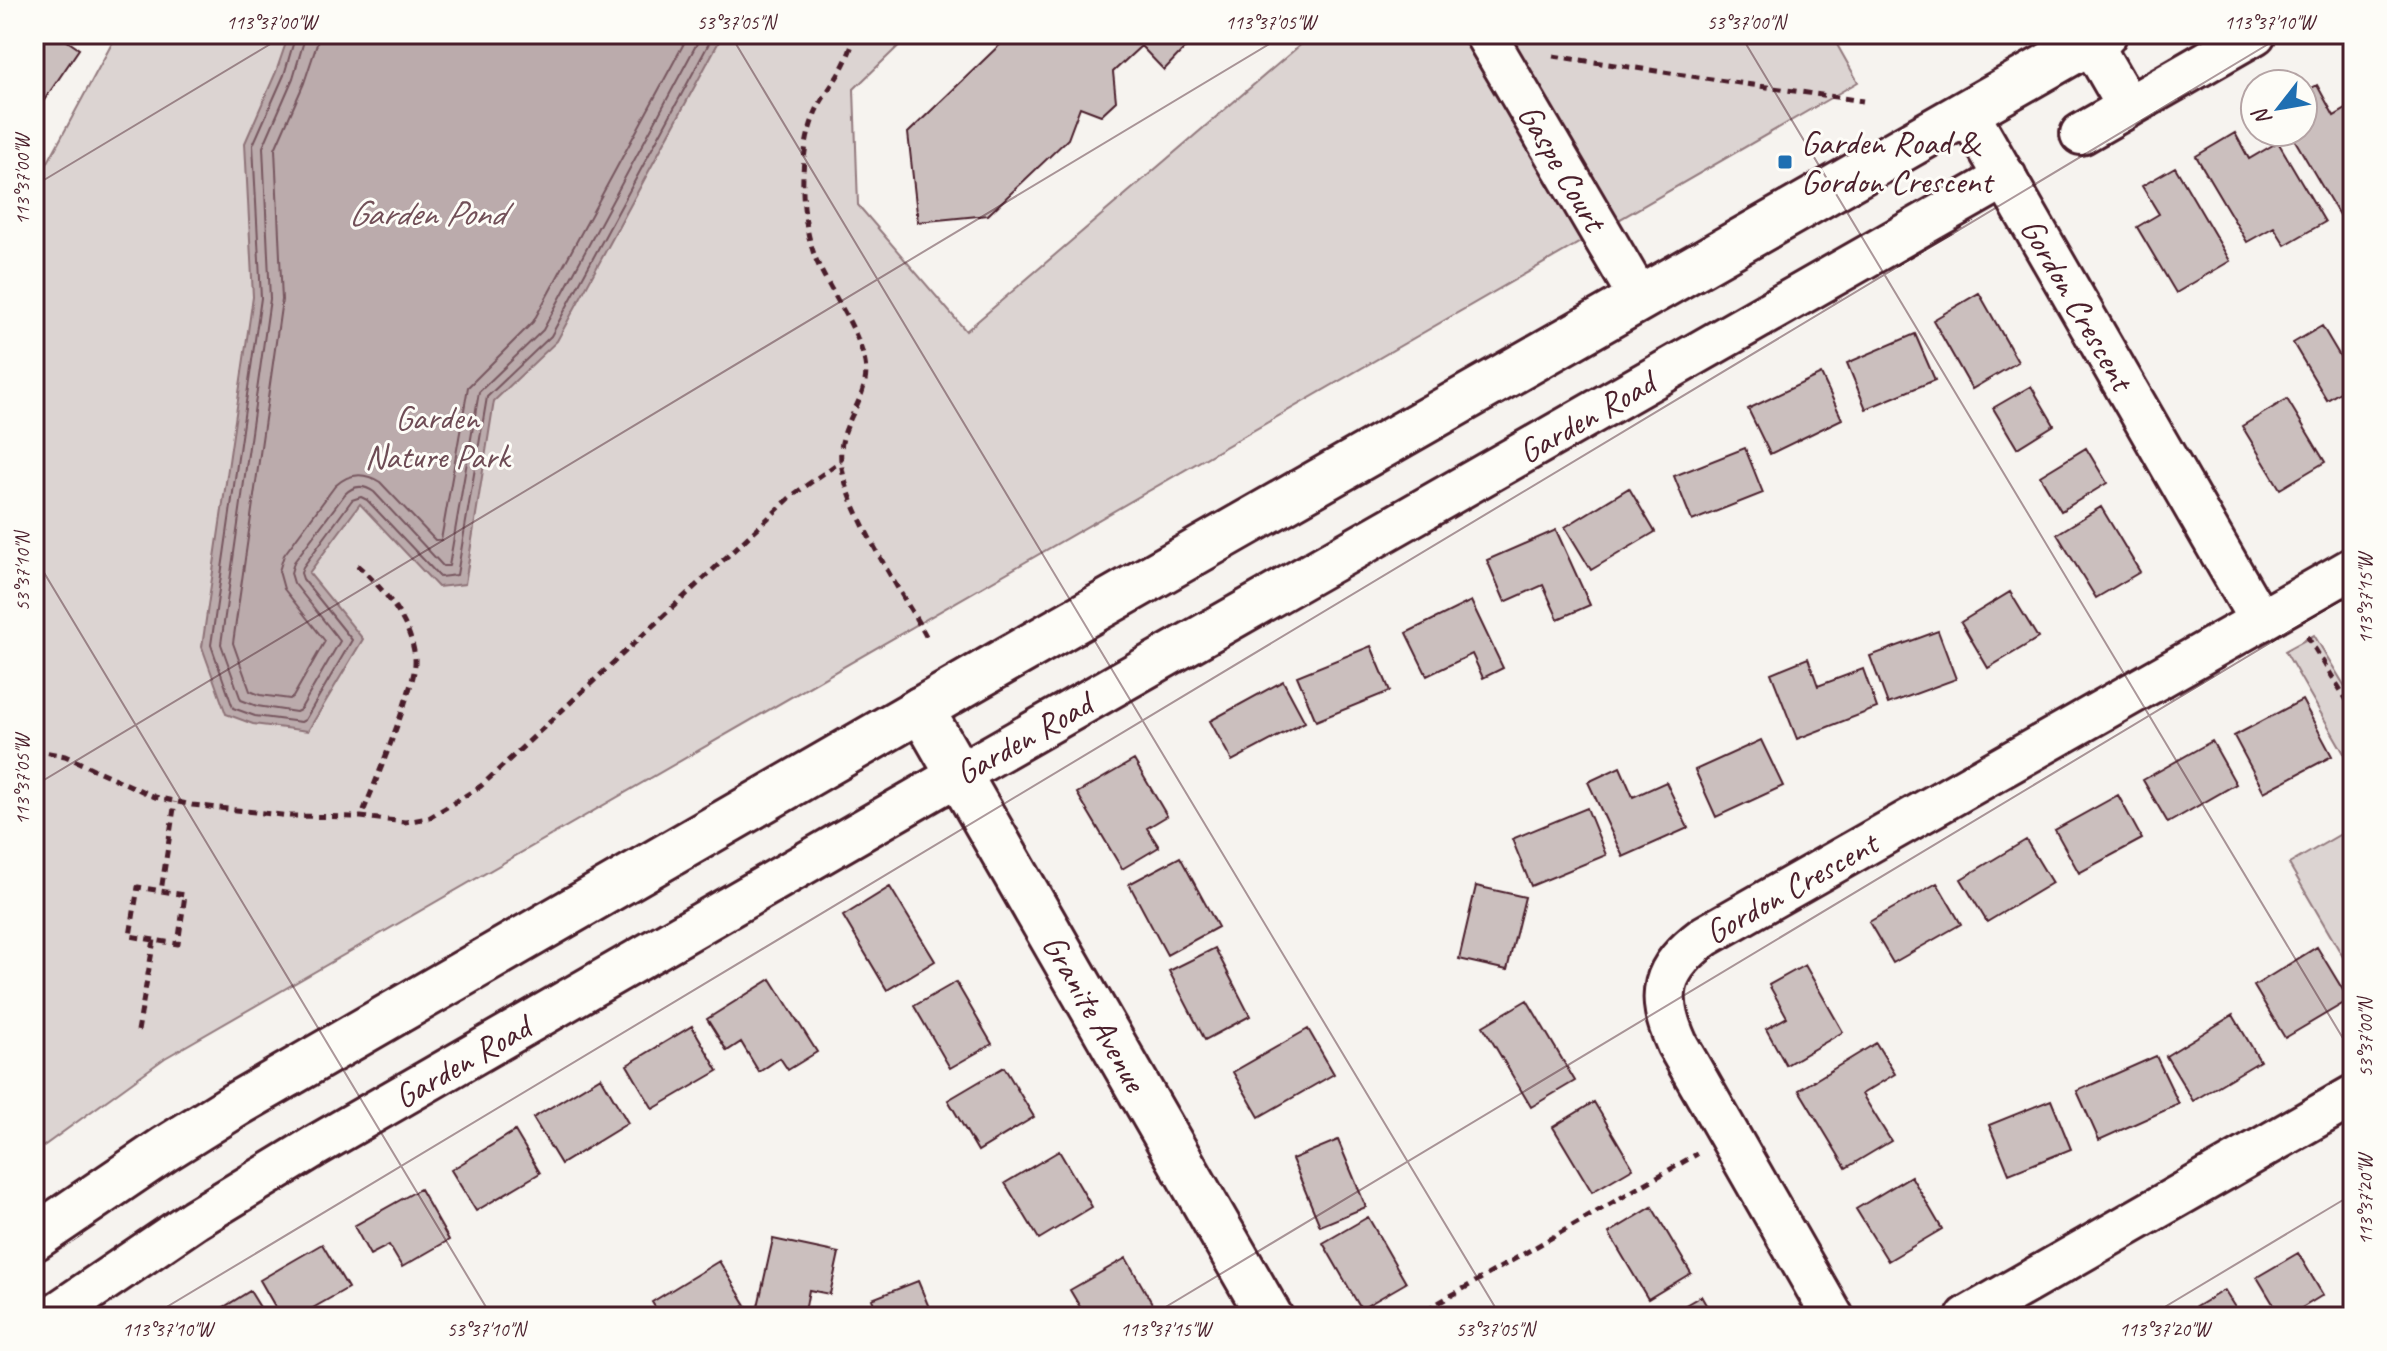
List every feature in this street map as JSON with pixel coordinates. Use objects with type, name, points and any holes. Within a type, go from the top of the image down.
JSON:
[{"type":"street","name":"Gaspe Court","points":[[1485,34],[1640,299]]},
{"type":"street","points":[[2081,134],[2255,34]]},
{"type":"street","points":[[34,1238],[237,1104],[921,709],[2097,38],[2128,107]]},
{"type":"street","name":"Gordon Crescent","points":[[1968,113],[2260,621]]},
{"type":"street","name":"Garden Road","points":[[51,1317],[195,1219],[292,1159],[2006,177]]},
{"type":"street","name":"Gordon Crescent","points":[[1833,1317],[1666,1020],[1663,999],[1667,980],[1678,959],[1719,928],[2353,568]]},
{"type":"street","name":"Granite Avenue","points":[[921,709],[1270,1317]]},
{"type":"street","points":[[1967,1317],[2353,1096]]},
{"type":"path","points":[[856,34],[843,67],[817,109],[807,136],[803,203],[809,240],[817,261],[858,341],[865,364],[865,382],[840,448],[841,461],[858,516],[926,636]]},
{"type":"path","points":[[1553,56],[1863,101]]},
{"type":"path","points":[[34,750],[65,756],[155,797],[175,802],[290,816],[361,817],[405,822],[429,818],[481,786],[793,495],[841,461]]},
{"type":"path","points":[[357,565],[375,581],[394,606],[408,631],[415,660],[411,686],[397,727],[361,817]]},
{"type":"path","points":[[2302,625],[2353,710]]},
{"type":"path","points":[[161,891],[175,802]]},
{"type":"path","points":[[138,887],[185,895],[178,944],[154,940],[130,936],[138,887]]},
{"type":"path","points":[[138,1031],[154,940]]},
{"type":"path","points":[[1414,1317],[1730,1137]]},
{"type":"green space","name":"Garden Nature Park","points":[[117,34],[911,34],[854,89],[858,205],[966,331],[1313,34],[1831,34],[1858,82],[165,1058],[34,1153],[34,188]]},
{"type":"green space","points":[[2314,635],[2353,700],[2353,769],[2285,651]]},
{"type":"green space","points":[[2353,827],[2353,974],[2289,864]]},
{"type":"water","name":"Garden Pond","points":[[289,34],[723,34],[557,341],[494,401],[465,584],[438,587],[360,504],[309,573],[363,639],[308,731],[253,724],[226,714],[202,647],[253,297],[245,143]]},
{"type":"building","points":[[34,34],[57,34],[79,49],[34,115]]},
{"type":"building","points":[[1011,34],[1198,34],[1164,70],[1141,46],[1113,72],[1116,101],[1101,115],[1080,107],[1068,139],[988,215],[918,222],[908,133]]},
{"type":"building","points":[[2319,89],[2334,116],[2353,105],[2353,207],[2339,215],[2299,148],[2319,148]]},
{"type":"building","points":[[2235,133],[2239,148],[2243,148],[2249,159],[2268,148],[2282,148],[2325,222],[2285,245],[2274,227],[2247,242],[2196,156]]},
{"type":"building","points":[[2175,167],[2230,261],[2176,293],[2137,227],[2159,214],[2142,186]]},
{"type":"building","points":[[1979,293],[2018,362],[1972,389],[1933,320]]},
{"type":"building","points":[[2322,326],[2353,378],[2353,384],[2327,400],[2293,343]]},
{"type":"building","points":[[1915,334],[1935,380],[1866,409],[1847,363]]},
{"type":"building","points":[[1821,374],[1842,419],[1770,454],[1748,409]]},
{"type":"building","points":[[2031,386],[2054,425],[2017,448],[1993,408]]},
{"type":"building","points":[[2287,399],[2325,462],[2280,489],[2242,426]]},
{"type":"building","points":[[1745,448],[1763,493],[1692,521],[1674,476]]},
{"type":"building","points":[[2086,448],[2107,483],[2061,511],[2040,476]]},
{"type":"building","points":[[1629,488],[1655,532],[1591,570],[1565,527]]},
{"type":"building","points":[[2101,507],[2140,572],[2096,598],[2057,534]]},
{"type":"building","points":[[1556,530],[1590,605],[1558,619],[1543,585],[1505,602],[1487,560]]},
{"type":"building","points":[[2010,592],[2038,638],[1988,668],[1961,622]]},
{"type":"building","points":[[1471,601],[1503,668],[1483,678],[1472,654],[1427,676],[1406,633]]},
{"type":"building","points":[[1938,631],[1956,679],[1888,704],[1870,656]]},
{"type":"building","points":[[1371,646],[1390,691],[1316,721],[1297,676]]},
{"type":"building","points":[[1808,658],[1818,686],[1863,669],[1877,708],[1797,739],[1771,673]]},
{"type":"building","points":[[1283,681],[1305,722],[1232,761],[1210,721]]},
{"type":"building","points":[[2302,700],[2332,756],[2264,792],[2234,736]]},
{"type":"building","points":[[1761,740],[1783,786],[1716,817],[1695,770]]},
{"type":"building","points":[[2212,741],[2236,784],[2168,823],[2143,780]]},
{"type":"building","points":[[1134,760],[1167,816],[1147,828],[1159,847],[1122,869],[1077,793]]},
{"type":"building","points":[[1620,767],[1633,797],[1666,782],[1688,828],[1623,857],[1588,782]]},
{"type":"building","points":[[2118,795],[2142,839],[2079,873],[2055,830]]},
{"type":"building","points":[[1587,808],[1606,855],[1531,886],[1512,839]]},
{"type":"building","points":[[2026,840],[2052,883],[1987,922],[1961,879]]},
{"type":"building","points":[[1180,857],[1218,927],[1167,955],[1129,884]]},
{"type":"building","points":[[1937,883],[1961,924],[1893,963],[1869,922]]},
{"type":"building","points":[[1476,886],[1525,897],[1507,970],[1459,959]]},
{"type":"building","points":[[890,887],[935,961],[887,990],[843,916]]},
{"type":"building","points":[[2317,947],[2349,1000],[2285,1038],[2254,986]]},
{"type":"building","points":[[1215,948],[1250,1016],[1205,1040],[1169,971]]},
{"type":"building","points":[[1805,965],[1843,1032],[1786,1065],[1766,1029],[1787,1017],[1769,985]]},
{"type":"building","points":[[771,979],[817,1052],[788,1070],[780,1058],[759,1072],[741,1042],[727,1051],[707,1019]]},
{"type":"building","points":[[956,982],[992,1044],[950,1068],[914,1006]]},
{"type":"building","points":[[1527,1000],[1575,1081],[1531,1107],[1483,1026]]},
{"type":"building","points":[[2233,1015],[2260,1061],[2193,1101],[2166,1056]]},
{"type":"building","points":[[692,1026],[718,1071],[653,1109],[627,1065]]},
{"type":"building","points":[[1308,1029],[1334,1074],[1259,1117],[1233,1072]]},
{"type":"building","points":[[1876,1043],[1895,1074],[1862,1094],[1891,1141],[1846,1168],[1799,1090]]},
{"type":"building","points":[[2156,1056],[2179,1104],[2099,1140],[2077,1091]]},
{"type":"building","points":[[1004,1067],[1034,1117],[978,1151],[948,1100]]},
{"type":"building","points":[[601,1077],[628,1123],[561,1164],[533,1118]]},
{"type":"building","points":[[2051,1100],[2071,1149],[2009,1174],[1989,1125]]},
{"type":"building","points":[[1594,1102],[1633,1168],[1592,1192],[1553,1127]]},
{"type":"building","points":[[515,1131],[540,1173],[476,1211],[451,1170]]},
{"type":"building","points":[[1338,1140],[1366,1207],[1320,1226],[1292,1159]]},
{"type":"building","points":[[1059,1151],[1092,1207],[1039,1239],[1005,1183]]},
{"type":"building","points":[[1911,1176],[1942,1229],[1888,1261],[1856,1209]]},
{"type":"building","points":[[420,1189],[449,1240],[402,1267],[389,1245],[370,1255],[354,1226]]},
{"type":"building","points":[[1652,1207],[1691,1273],[1648,1299],[1609,1233]]},
{"type":"building","points":[[1368,1217],[1406,1283],[1361,1309],[1323,1243]]},
{"type":"building","points":[[773,1239],[839,1253],[830,1294],[809,1290],[804,1317],[757,1311]]},
{"type":"building","points":[[322,1244],[348,1288],[297,1317],[281,1317],[260,1280]]},
{"type":"building","points":[[2298,1253],[2323,1295],[2287,1317],[2281,1317],[2257,1277]]},
{"type":"building","points":[[1126,1258],[1160,1317],[1086,1317],[1070,1290]]},
{"type":"building","points":[[719,1261],[746,1305],[726,1317],[661,1317],[652,1302]]},
{"type":"building","points":[[918,1281],[933,1317],[879,1317],[872,1299]]},
{"type":"building","points":[[2224,1290],[2241,1317],[2179,1317]]},
{"type":"building","points":[[250,1291],[266,1317],[208,1317]]},
{"type":"building","points":[[1701,1296],[1713,1317],[1665,1317]]},
{"type":"place","name":"Garden Road & Gordon Crescent","points":[[1785,162]]}]
